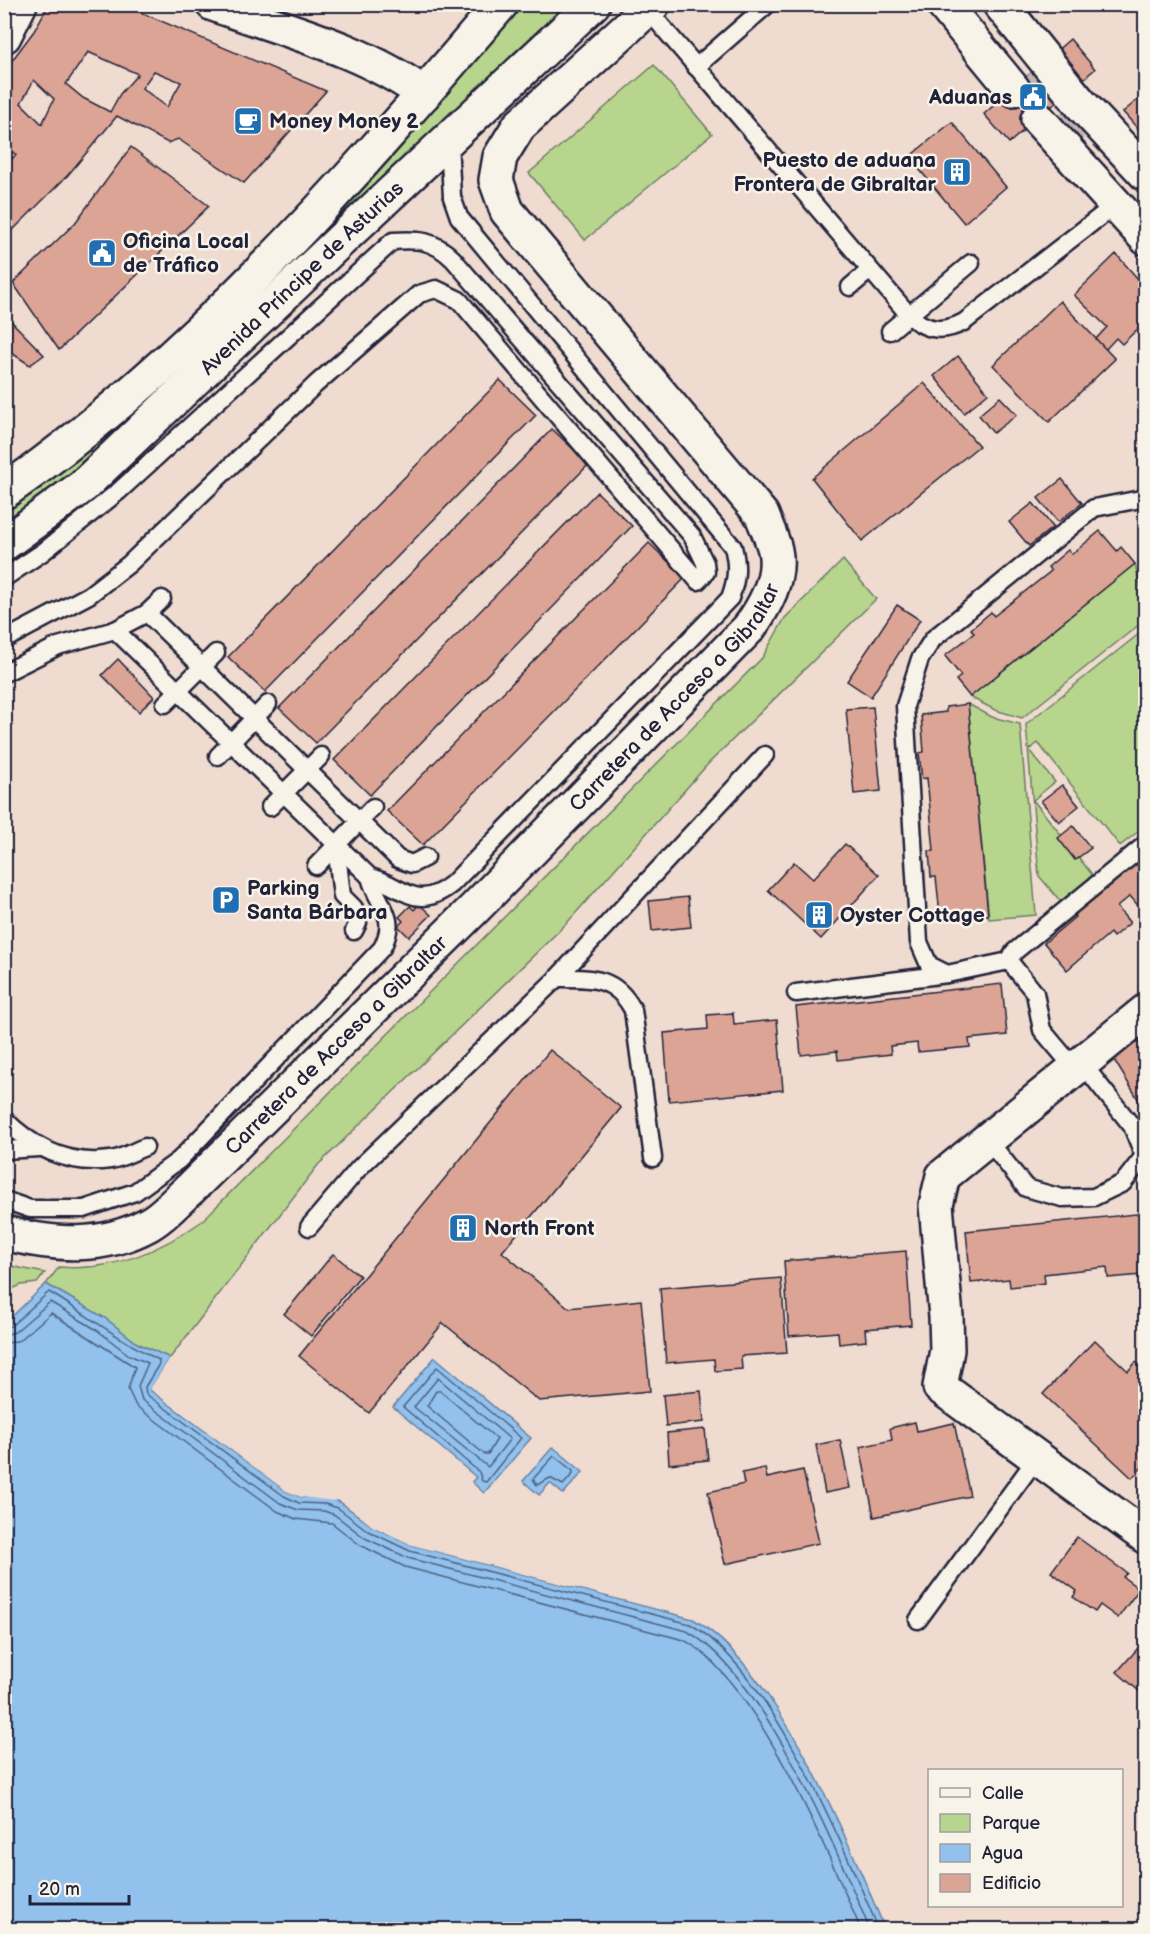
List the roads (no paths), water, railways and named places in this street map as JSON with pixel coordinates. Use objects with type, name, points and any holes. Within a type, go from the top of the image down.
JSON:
[{"type":"main road","points":[[4,36],[21,4]]},
{"type":"main road","points":[[213,4],[370,61],[399,75],[424,94]]},
{"type":"main road","name":"Avenida Príncipe de Asturias","points":[[4,492],[102,416],[209,321],[341,188],[501,4]]},
{"type":"main road","name":"Avenida Príncipe de Asturias","points":[[4,544],[83,486],[593,4]]},
{"type":"main road","points":[[943,4],[1020,82],[970,4]]},
{"type":"main road","points":[[1000,4],[1080,103],[1146,174]]},
{"type":"main road","name":"Carretera de Acceso a Gibraltar","points":[[4,1233],[40,1242],[99,1243],[149,1224],[191,1188],[474,909],[749,628],[766,604],[774,578],[776,551],[762,515],[507,211],[496,180],[500,156],[519,126],[650,7]]},
{"type":"main road","points":[[1038,118],[1146,238]]},
{"type":"main road","points":[[1146,1011],[943,1176],[936,1205],[946,1317],[946,1350],[940,1387],[1146,1537]]},
{"type":"lane","points":[[696,67],[768,4]]},
{"type":"lane","points":[[650,7],[696,67],[870,270],[909,315],[918,324],[929,329],[953,328],[1115,205]]},
{"type":"lane","points":[[115,630],[370,877],[386,881],[411,897],[429,898],[452,884],[730,598],[736,581],[737,564],[733,547],[459,217],[452,197],[449,173],[450,137]]},
{"type":"lane","points":[[4,578],[72,529],[119,491],[393,241],[419,239],[443,249],[453,259],[692,536],[705,563],[705,572],[698,581],[459,300],[436,290],[418,294],[404,305],[316,384],[129,564],[89,595],[4,640]]},
{"type":"lane","points":[[890,331],[971,263]]},
{"type":"lane","points":[[850,287],[870,270]]},
{"type":"lane","points":[[947,974],[930,965],[919,942],[905,706],[920,659],[933,639],[1094,508],[1146,498]]},
{"type":"lane","points":[[4,556],[26,551],[60,530],[72,529]]},
{"type":"lane","points":[[4,673],[58,646],[115,630],[147,613],[162,599]]},
{"type":"lane","points":[[147,613],[398,859],[412,864],[426,857]]},
{"type":"lane","points":[[165,704],[216,653]]},
{"type":"lane","points":[[218,756],[268,704]]},
{"type":"lane","points":[[270,807],[321,756]]},
{"type":"lane","points":[[309,1227],[359,1168],[556,978],[765,756]]},
{"type":"lane","points":[[316,866],[373,807]]},
{"type":"lane","points":[[1009,962],[1014,952],[1146,844]]},
{"type":"lane","points":[[336,845],[342,896],[354,908],[358,923],[354,931]]},
{"type":"lane","points":[[4,1200],[30,1209],[84,1209],[135,1192],[179,1160],[382,948],[390,926],[388,916],[374,892],[370,877]]},
{"type":"lane","points":[[796,993],[947,974],[1009,962]]},
{"type":"lane","points":[[988,1140],[1026,1188],[1062,1198],[1094,1197],[1123,1183],[1145,1156],[1132,1126],[1078,1065],[1042,1029],[1035,993],[1009,962]]},
{"type":"lane","points":[[556,978],[590,978],[608,983],[625,996],[633,1010],[653,1158]]},
{"type":"lane","points":[[4,1119],[39,1148]]},
{"type":"lane","points":[[4,1150],[39,1148],[80,1160],[111,1160],[145,1147]]},
{"type":"lane","points":[[918,1620],[1036,1459]]},
{"type":"water","points":[[46,1284],[105,1318],[137,1343],[170,1358],[150,1390],[286,1491],[301,1497],[327,1498],[340,1502],[372,1526],[412,1545],[693,1619],[724,1642],[753,1675],[781,1715],[807,1759],[851,1850],[885,1929],[5,1930],[5,1323]]},
{"type":"water","points":[[435,1357],[531,1438],[484,1493],[472,1482],[476,1477],[393,1407]]},
{"type":"water","points":[[553,1447],[583,1472],[563,1494],[550,1483],[539,1495],[523,1481]]},
{"type":"tunnel","points":[[1027,76],[1053,106],[1074,156]]},
{"type":"place","name":"Aduanas","points":[[1033,97]]},
{"type":"place","name":"Money Money 2","points":[[248,121]]},
{"type":"place","name":"Puesto de aduana Frontera de Gibraltar","points":[[957,172]]},
{"type":"place","name":"Oficina Local de Tráfico","points":[[102,253]]},
{"type":"place","name":"Parking Santa Bárbara","points":[[226,900]]},
{"type":"place","name":"Oyster Cottage","points":[[819,915]]},
{"type":"place","name":"North Front","points":[[463,1228]]}]
